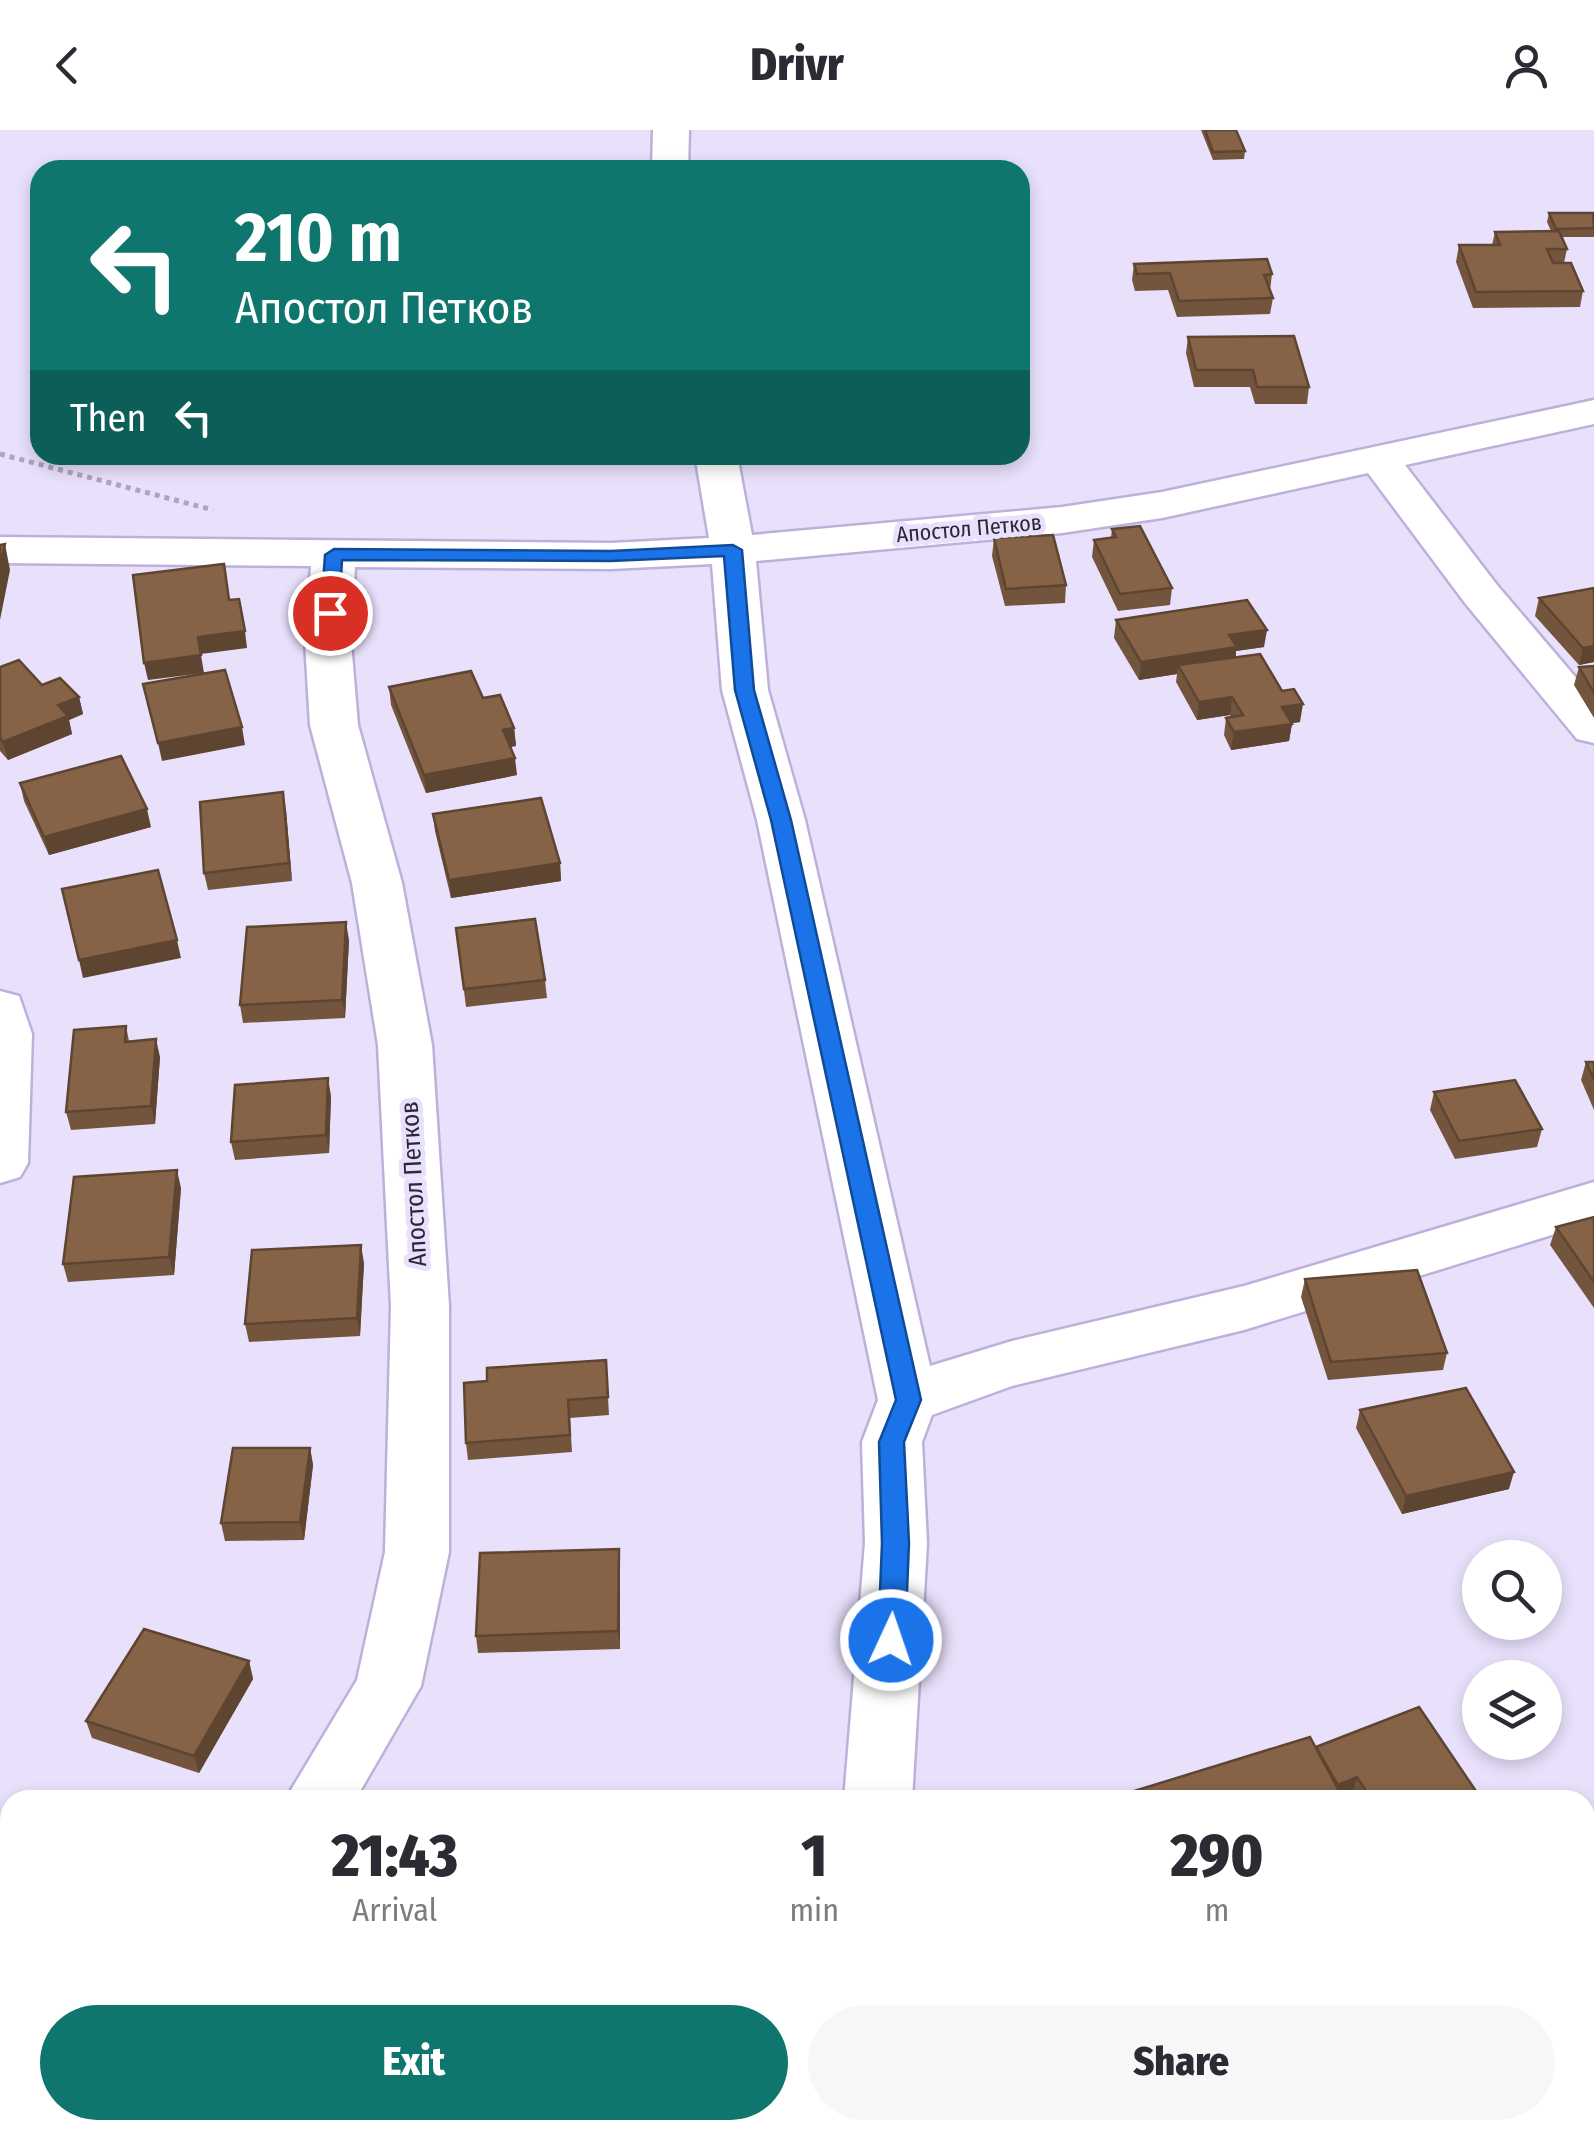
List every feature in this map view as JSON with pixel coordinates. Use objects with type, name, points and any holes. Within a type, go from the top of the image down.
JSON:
[{"type":"street","points":[[670,160],[671,130]]},
{"type":"street","name":"Апостол Петков","points":[[0,550],[611,556],[733,550],[1062,520],[1162,504],[1594,412]]},
{"type":"street","points":[[1380,460],[1481,594],[1594,729]]},
{"type":"street","points":[[718,465],[733,550],[744,690],[781,820],[908,1400],[892,1442],[896,1543],[888,1704],[879,1790]]},
{"type":"street","name":"Апостол Петков","points":[[307,554],[328,642],[334,725],[378,883],[405,1044],[420,1306],[417,1552],[388,1686],[325,1790]]},
{"type":"street","points":[[0,1009],[5,1034],[0,1163]]},
{"type":"street","points":[[908,1400],[948,1381],[1194,1322],[1350,1278],[1510,1223],[1594,1202]]},
{"type":"path","points":[[0,454],[30,462]]},
{"type":"path","points":[[42,465],[229,514],[307,554]]},
{"type":"building","points":[[1205,130],[1236,130],[1245,151],[1213,152]]},
{"type":"building","points":[[1549,213],[1593,213],[1594,228],[1556,229]]},
{"type":"building","points":[[1559,231],[1567,249],[1547,249],[1553,263],[1571,263],[1583,291],[1476,292],[1459,245],[1500,245],[1495,232]]},
{"type":"building","points":[[1267,259],[1272,274],[1264,275],[1273,298],[1179,301],[1170,273],[1137,274],[1134,264]]},
{"type":"building","points":[[1294,336],[1309,387],[1257,387],[1253,370],[1196,370],[1188,337]]},
{"type":"building","points":[[1140,526],[1172,588],[1120,594],[1094,540],[1116,537],[1112,529]]},
{"type":"building","points":[[1053,535],[1066,585],[1006,589],[994,538]]},
{"type":"building","points":[[224,564],[229,600],[239,599],[245,631],[198,637],[201,655],[144,663],[133,575]]},
{"type":"building","points":[[1594,588],[1594,646],[1583,648],[1539,598]]},
{"type":"building","points":[[1247,600],[1267,630],[1229,635],[1237,647],[1141,662],[1116,620]]},
{"type":"building","points":[[1260,654],[1282,691],[1294,689],[1303,704],[1282,707],[1292,724],[1234,732],[1226,718],[1243,715],[1232,697],[1199,702],[1178,665]]},
{"type":"building","points":[[19,660],[42,685],[60,678],[79,697],[58,705],[68,716],[3,742],[0,667]]},
{"type":"building","points":[[1594,666],[1594,693],[1579,667]]},
{"type":"building","points":[[225,670],[242,727],[158,743],[143,684]]},
{"type":"building","points":[[471,671],[483,698],[500,695],[514,728],[503,730],[515,758],[424,775],[389,687]]},
{"type":"building","points":[[121,756],[147,809],[44,837],[20,783]]},
{"type":"building","points":[[283,792],[289,863],[204,873],[200,802]]},
{"type":"building","points":[[541,798],[560,863],[449,880],[433,814]]},
{"type":"building","points":[[158,870],[177,940],[79,960],[62,889]]},
{"type":"building","points":[[535,919],[545,980],[464,989],[456,928]]},
{"type":"building","points":[[346,922],[342,1000],[240,1005],[247,927]]},
{"type":"building","points":[[126,1026],[125,1042],[156,1039],[151,1106],[66,1112],[74,1030]]},
{"type":"building","points":[[1586,1062],[1594,1062],[1594,1080]]},
{"type":"building","points":[[328,1078],[326,1135],[231,1142],[235,1085]]},
{"type":"building","points":[[1515,1080],[1542,1129],[1459,1141],[1434,1092]]},
{"type":"building","points":[[177,1170],[169,1257],[63,1264],[74,1177]]},
{"type":"building","points":[[1594,1217],[1594,1282],[1556,1227]]},
{"type":"building","points":[[361,1245],[357,1318],[245,1324],[252,1250]]},
{"type":"building","points":[[1417,1270],[1447,1353],[1331,1362],[1305,1279]]},
{"type":"building","points":[[606,1360],[608,1397],[568,1400],[570,1435],[466,1443],[464,1383],[487,1381],[487,1368]]},
{"type":"building","points":[[1466,1388],[1514,1472],[1406,1496],[1360,1410]]},
{"type":"building","points":[[233,1448],[310,1448],[300,1522],[221,1523]]},
{"type":"building","points":[[619,1549],[618,1631],[476,1636],[480,1553]]},
{"type":"building","points":[[144,1629],[249,1661],[194,1756],[86,1721]]},
{"type":"building","points":[[1419,1707],[1475,1790],[1365,1790],[1357,1777],[1338,1785],[1316,1747]]},
{"type":"building","points":[[1310,1737],[1339,1790],[1138,1790]]},
{"type":"route","points":[[330,613],[334,555],[611,556],[733,550],[744,690],[781,820],[908,1400],[892,1442],[896,1543],[891,1640]]}]
